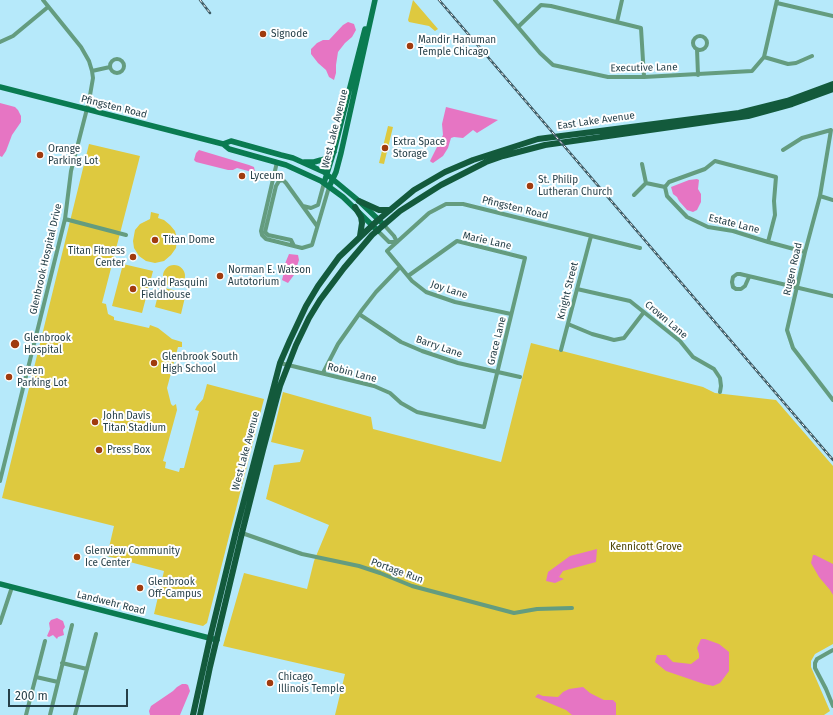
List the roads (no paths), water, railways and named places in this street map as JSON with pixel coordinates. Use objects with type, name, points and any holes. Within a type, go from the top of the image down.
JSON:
[{"type":"main road","name":"West Lake Avenue","points":[[326,185],[330,177],[334,151],[357,58],[374,0]]},
{"type":"main road","name":"West Lake Avenue","points":[[330,177],[336,172],[369,30],[370,16]]},
{"type":"main road","name":"East Lake Avenue","points":[[378,220],[414,190],[445,172],[473,160],[538,139],[739,112],[787,101],[833,84]]},
{"type":"main road","name":"Pfingsten Road","points":[[0,87],[224,144],[231,141],[303,162],[330,177],[359,201],[384,225]]},
{"type":"main road","name":"East Lake Avenue","points":[[384,225],[400,211],[441,185],[486,162],[503,156],[545,144],[748,116],[792,104],[833,89]]},
{"type":"main road","name":"Pfingsten Road","points":[[224,144],[228,149],[277,162],[304,172],[343,197],[378,231]]},
{"type":"main road","points":[[303,162],[314,162],[327,158],[334,151]]},
{"type":"main road","points":[[359,201],[379,210],[390,210]]},
{"type":"main road","points":[[355,207],[361,217],[362,223],[360,236]]},
{"type":"main road","name":"West Lake Avenue","points":[[193,715],[238,524],[280,363],[300,318],[318,286],[339,257],[378,220]]},
{"type":"main road","name":"West Lake Avenue","points":[[200,715],[242,533],[280,386],[309,318],[320,300],[354,256],[384,225]]},
{"type":"main road","name":"Landwehr Road","points":[[0,584],[217,640]]},
{"type":"street","points":[[43,0],[82,47],[92,71],[110,67]]},
{"type":"street","name":"Executive Lane","points":[[495,0],[540,53],[553,65],[608,77],[644,77],[752,71],[764,57]]},
{"type":"street","points":[[617,22],[622,0]]},
{"type":"street","points":[[812,56],[796,63],[788,64],[764,57],[777,1],[833,16]]},
{"type":"street","points":[[518,27],[541,5],[551,6],[641,28],[644,77]]},
{"type":"street","points":[[0,42],[13,36],[48,7]]},
{"type":"street","points":[[697,49],[698,74]]},
{"type":"street","name":"Glenbrook Hospital Drive","points":[[0,481],[65,219],[71,171],[92,88],[92,71]]},
{"type":"street","name":"Rugen Road","points":[[783,150],[802,138],[831,130],[820,196],[787,330],[793,348],[833,400]]},
{"type":"street","name":"Estate Lane","points":[[768,242],[775,215],[774,201],[776,177],[715,161],[705,169],[669,182],[665,187],[667,196],[687,217],[708,227],[733,231],[768,242],[805,252]]},
{"type":"street","points":[[277,162],[260,233],[266,239],[294,246]]},
{"type":"street","points":[[642,164],[646,183]]},
{"type":"street","points":[[294,246],[291,240],[268,235],[265,232],[277,183],[279,181],[284,181],[317,226]]},
{"type":"street","points":[[646,183],[665,187]]},
{"type":"street","points":[[634,195],[646,183]]},
{"type":"street","points":[[303,206],[311,208],[318,205],[326,185]]},
{"type":"street","name":"West Lake Avenue","points":[[294,246],[305,248],[312,245],[326,185]]},
{"type":"street","points":[[820,196],[833,200]]},
{"type":"street","name":"Pfingsten Road","points":[[378,231],[389,242],[397,242],[429,213],[446,204],[463,204],[640,248]]},
{"type":"street","points":[[65,219],[126,235]]},
{"type":"street","name":"Pfingsten Road","points":[[384,225],[394,236],[397,242]]},
{"type":"street","name":"Knight Street","points":[[561,350],[591,236]]},
{"type":"street","name":"Marie Lane","points":[[408,276],[458,241],[525,258]]},
{"type":"street","name":"Joy Lane","points":[[397,242],[387,251],[412,281],[426,292],[455,302],[512,314]]},
{"type":"street","name":"Grace Lane","points":[[484,427],[525,258]]},
{"type":"street","points":[[322,373],[338,344],[359,314],[376,292],[400,267]]},
{"type":"street","points":[[749,277],[745,286],[741,289],[736,289],[733,287],[733,277],[737,274],[833,296]]},
{"type":"street","name":"Crown Lane","points":[[577,289],[630,301],[680,341],[693,357],[714,370],[720,378],[720,392]]},
{"type":"street","points":[[568,324],[592,334],[614,340],[624,338],[644,312]]},
{"type":"street","name":"Barry Lane","points":[[359,314],[401,342],[422,351],[458,363],[520,377]]},
{"type":"street","name":"Robin Lane","points":[[280,363],[374,386],[390,393],[401,403],[417,412],[484,427]]},
{"type":"street","name":"Portage Run","points":[[242,533],[302,554],[370,570],[412,586],[514,613],[537,609],[572,608]]},
{"type":"street","points":[[0,623],[12,587]]},
{"type":"street","points":[[50,715],[72,625]]},
{"type":"street","points":[[75,715],[96,634]]},
{"type":"street","points":[[26,715],[45,641]]},
{"type":"street","points":[[833,650],[817,659],[815,663],[815,668],[833,706]]},
{"type":"street","points":[[62,663],[87,669]]},
{"type":"street","points":[[36,677],[58,682]]},
{"type":"railway","points":[[200,0],[210,13]]},
{"type":"railway","points":[[439,0],[833,460]]},
{"type":"place","name":"Signode","points":[[263,34]]},
{"type":"place","name":"Mandir Hanuman Temple Chicago","points":[[410,46]]},
{"type":"place","name":"Extra Space Storage","points":[[385,148]]},
{"type":"place","name":"Orange Parking Lot","points":[[40,155]]},
{"type":"place","name":"Lyceum","points":[[242,176]]},
{"type":"place","name":"St. Philip Lutheran Church","points":[[530,186]]},
{"type":"place","name":"Titan Dome","points":[[155,240]]},
{"type":"place","name":"Titan Fitness Center","points":[[133,257]]},
{"type":"place","name":"Norman E. Watson Autotorium","points":[[220,276]]},
{"type":"place","name":"David Pasquini Fieldhouse","points":[[133,289]]},
{"type":"place","name":"Glenbrook Hospital","points":[[15,344]]},
{"type":"place","name":"Glenbrook South High School","points":[[154,363]]},
{"type":"place","name":"Green Parking Lot","points":[[9,377]]},
{"type":"place","name":"John Davis Titan Stadium","points":[[95,422]]},
{"type":"place","name":"Press Box","points":[[99,450]]},
{"type":"place","name":"Glenview Community Ice Center","points":[[77,557]]},
{"type":"place","name":"Glenbrook Off-Campus","points":[[140,588]]},
{"type":"place","name":"Chicago Illinois Temple","points":[[270,683]]},
{"type":"park label","name":"Kennicott Grove","points":[[646,547]]}]
